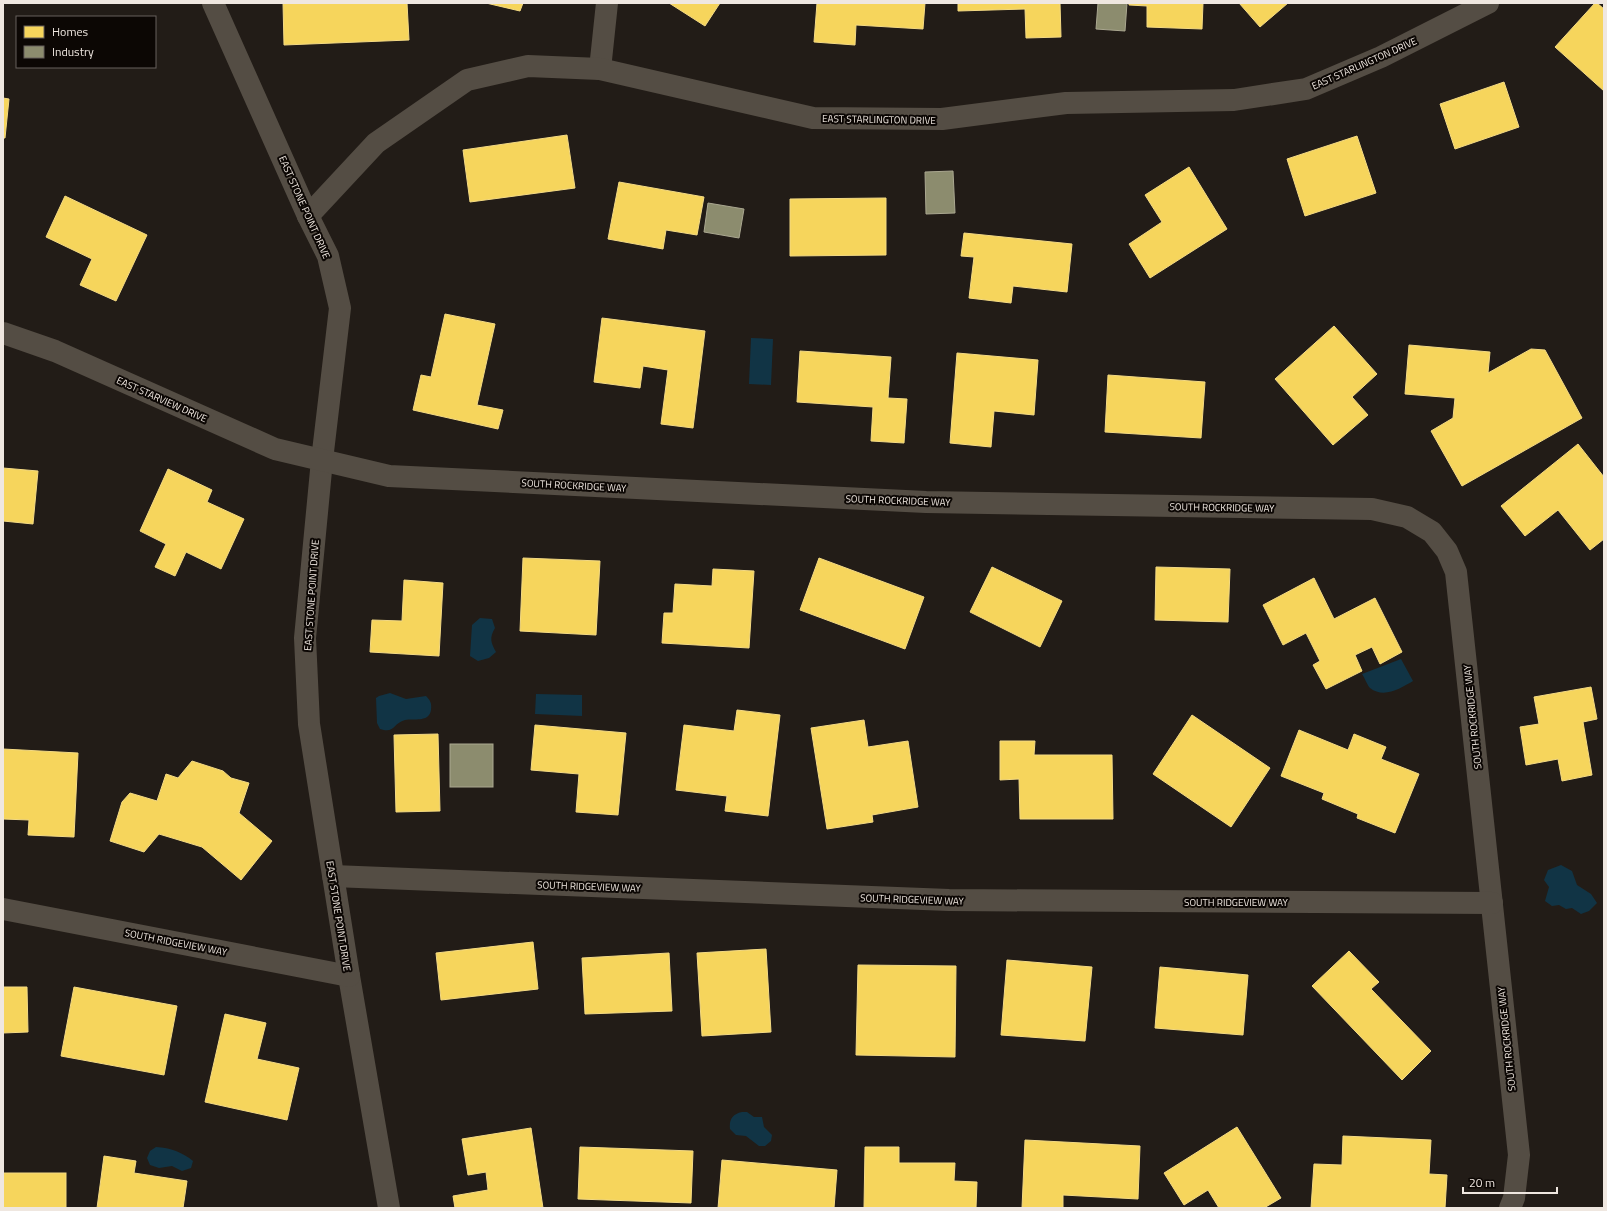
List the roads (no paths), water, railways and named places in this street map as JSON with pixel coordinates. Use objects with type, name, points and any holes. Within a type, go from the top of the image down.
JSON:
[{"type":"street","name":"EAST STONE POINT DRIVE","points":[[213,3],[308,216],[328,256],[340,308],[322,460],[305,638],[309,724],[349,976],[389,1208]]},
{"type":"street","points":[[600,69],[607,3]]},
{"type":"street","name":"EAST STARLINGTON DRIVE","points":[[308,216],[376,143],[467,80],[528,66],[600,69],[813,118],[942,119],[1066,102],[1234,100],[1306,89],[1381,57],[1488,3]]},
{"type":"street","name":"EAST STARVIEW DRIVE","points":[[3,333],[55,351],[275,449],[322,460]]},
{"type":"street","name":"SOUTH ROCKRIDGE WAY","points":[[322,460],[389,476],[926,502],[1372,509],[1407,516],[1432,532],[1447,551],[1456,572],[1519,1155],[1514,1198],[1510,1208]]},
{"type":"street","name":"SOUTH RIDGEVIEW WAY","points":[[333,876],[949,900],[1492,903]]},
{"type":"street","name":"SOUTH RIDGEVIEW WAY","points":[[3,909],[349,976]]},
{"type":"water","points":[[751,338],[773,339],[771,385],[749,384]]},
{"type":"water","points":[[480,618],[492,619],[495,628],[491,640],[496,652],[489,658],[478,661],[470,656],[472,625]]},
{"type":"water","points":[[1401,659],[1413,681],[1398,689],[1381,693],[1370,688],[1362,674]]},
{"type":"water","points":[[390,693],[406,699],[426,696],[430,700],[431,704],[430,714],[421,719],[401,721],[389,730],[380,729],[377,723],[376,698]]},
{"type":"water","points":[[536,694],[582,695],[582,716],[535,714]]},
{"type":"water","points":[[1561,865],[1572,871],[1577,885],[1591,894],[1597,903],[1589,911],[1581,914],[1572,908],[1566,909],[1559,905],[1552,906],[1545,901],[1549,887],[1544,880],[1548,870]]},
{"type":"water","points":[[747,1112],[754,1117],[762,1117],[764,1127],[772,1135],[771,1141],[765,1146],[759,1146],[746,1136],[736,1135],[730,1129],[732,1118],[736,1114]]},
{"type":"water","points":[[156,1147],[171,1149],[185,1155],[193,1161],[191,1168],[182,1171],[172,1166],[159,1168],[150,1165],[147,1158],[150,1151]]}]
